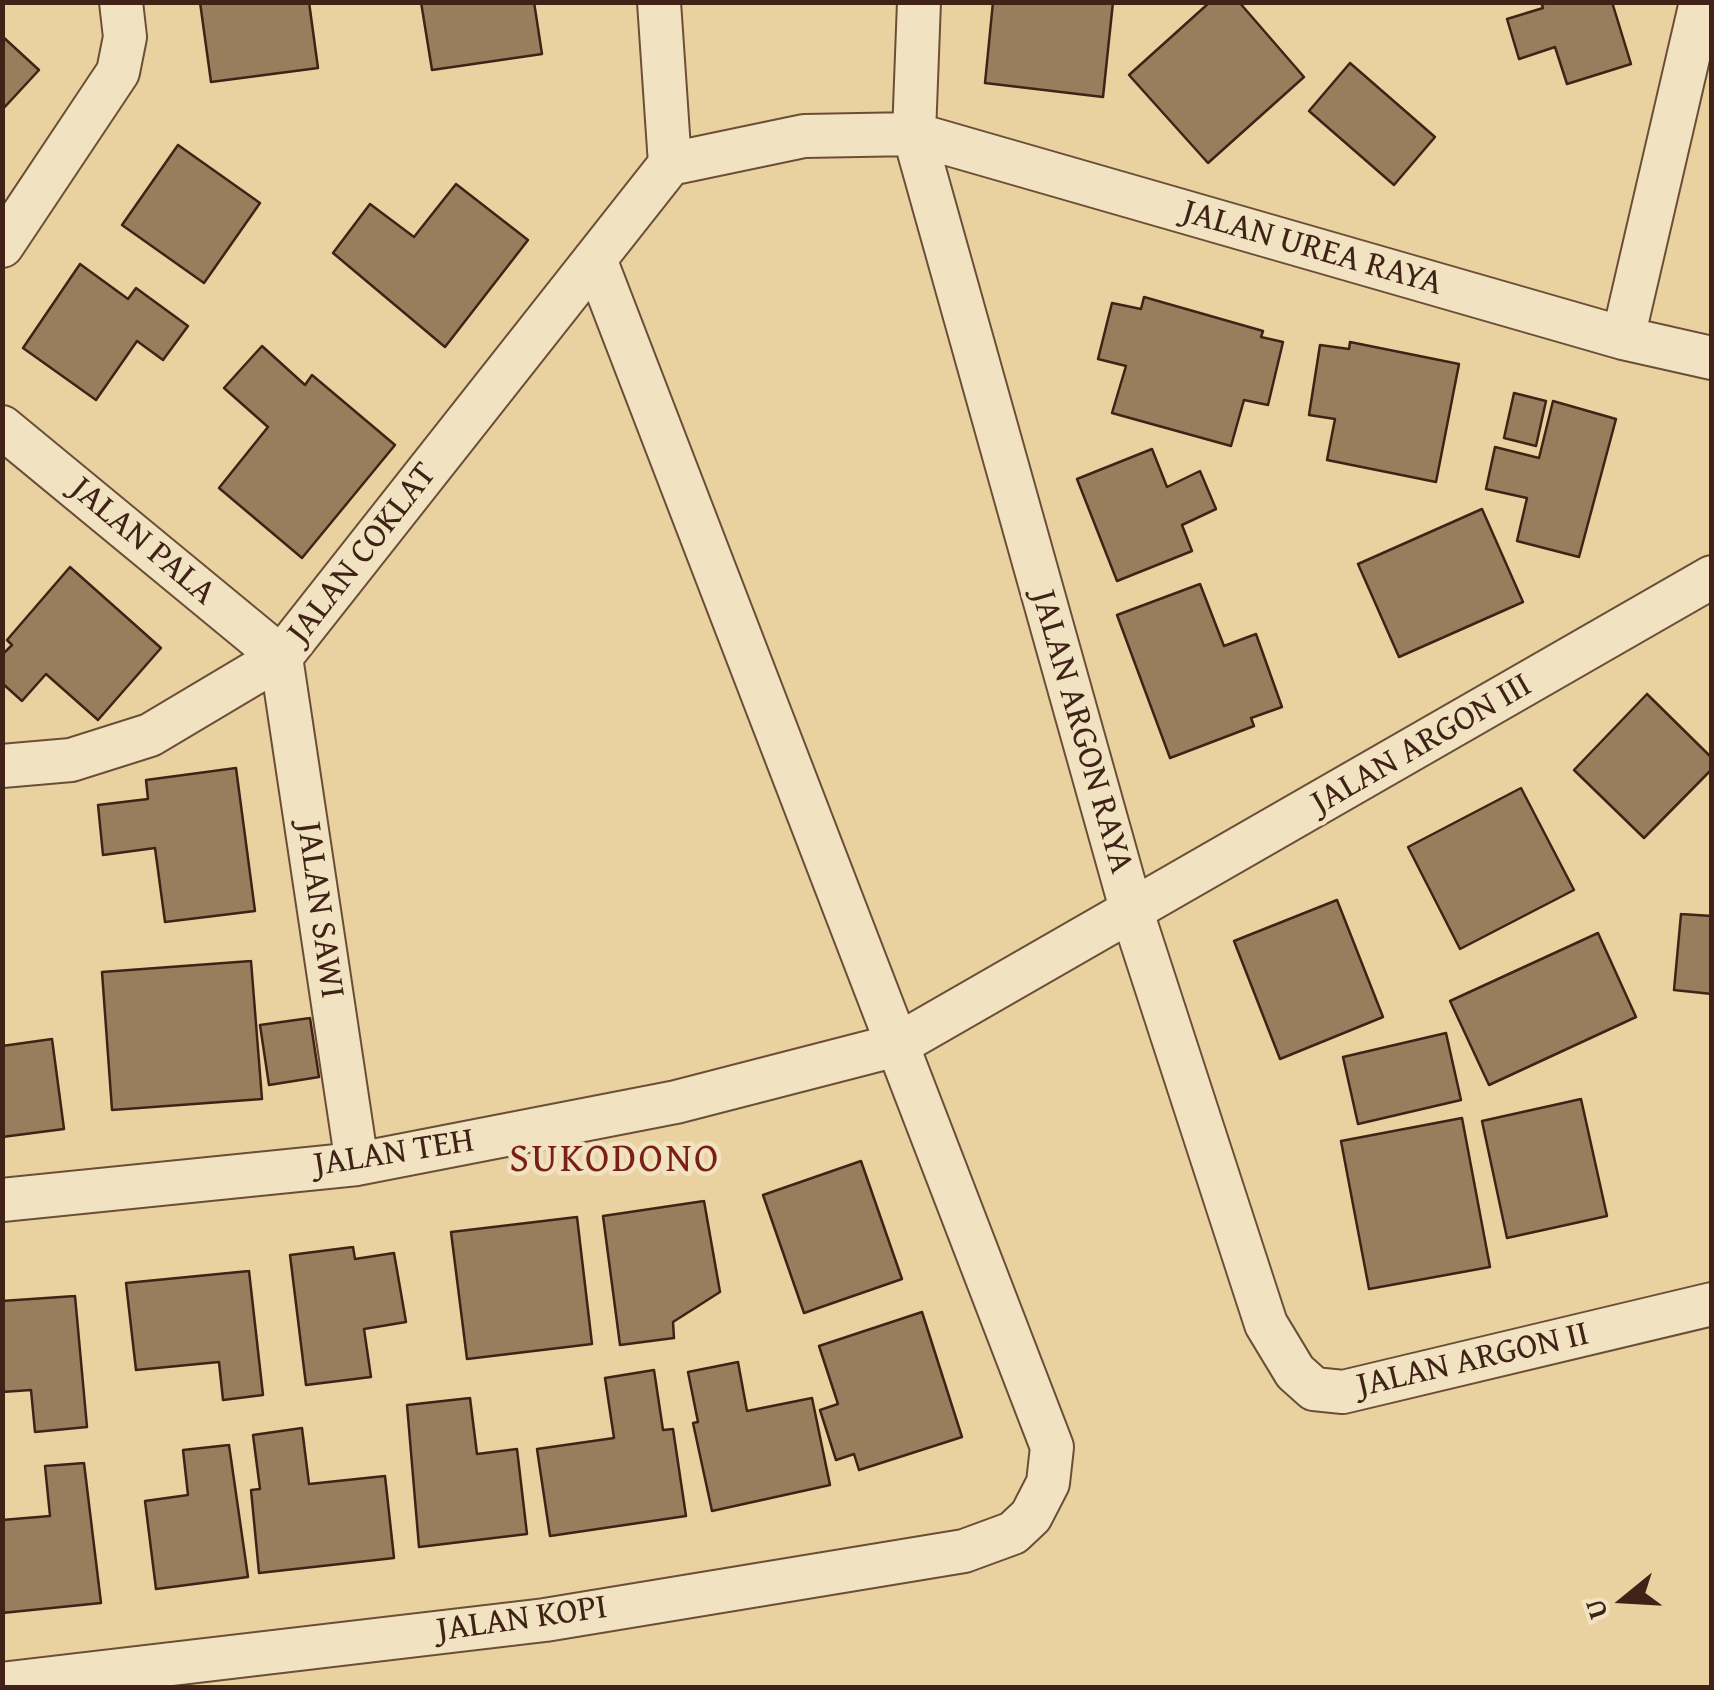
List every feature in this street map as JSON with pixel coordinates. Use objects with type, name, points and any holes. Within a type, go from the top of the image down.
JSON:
[{"type":"street","points":[[2,246],[118,72],[125,37],[121,2]]},
{"type":"street","points":[[658,2],[670,164]]},
{"type":"street","name":"JALAN ARGON RAYA","points":[[919,2],[914,134],[1132,912],[1266,1324]]},
{"type":"street","points":[[1623,338],[1701,2]]},
{"type":"street","name":"JALAN UREA RAYA","points":[[670,164],[804,136],[914,134],[1623,338],[1712,358]]},
{"type":"street","name":"JALAN COKLAT","points":[[2,766],[71,760],[150,735],[281,657],[670,164]]},
{"type":"street","points":[[595,259],[897,1045]]},
{"type":"street","name":"JALAN PALA","points":[[2,427],[281,657]]},
{"type":"street","name":"JALAN ARGON III","points":[[897,1045],[1712,576]]},
{"type":"street","name":"JALAN SAWI","points":[[281,657],[357,1164]]},
{"type":"street","name":"JALAN TEH","points":[[2,1200],[357,1164],[676,1102],[897,1045]]},
{"type":"street","name":"JALAN KOPI","points":[[2,1684],[564,1616],[964,1551],[1013,1533],[1031,1516],[1048,1483],[1052,1447],[897,1045]]},
{"type":"street","name":"JALAN ARGON II","points":[[1266,1324],[1295,1372],[1314,1389],[1343,1392],[1712,1304]]},
{"type":"building","points":[[200,2],[309,2],[318,68],[211,82]]},
{"type":"building","points":[[421,2],[534,2],[542,54],[432,70]]},
{"type":"building","points":[[993,2],[1113,2],[1103,97],[985,83]]},
{"type":"building","points":[[1210,2],[1239,2],[1304,77],[1208,163],[1129,75]]},
{"type":"building","points":[[1541,2],[1612,2],[1631,64],[1567,84],[1555,47],[1519,59],[1507,19],[1543,8]]},
{"type":"building","points":[[2,36],[39,70],[2,110]]},
{"type":"building","points":[[1350,63],[1435,137],[1394,185],[1309,111]]},
{"type":"building","points":[[178,145],[260,203],[204,283],[122,225]]},
{"type":"building","points":[[456,184],[528,240],[445,347],[333,253],[370,204],[414,237]]},
{"type":"building","points":[[80,264],[128,299],[136,288],[188,326],[163,360],[137,341],[96,400],[23,348]]},
{"type":"building","points":[[1144,297],[1263,331],[1261,337],[1283,342],[1268,405],[1244,400],[1231,446],[1112,413],[1126,366],[1098,359],[1112,303],[1141,309]]},
{"type":"building","points":[[1350,342],[1459,364],[1436,482],[1327,460],[1335,419],[1309,415],[1320,345],[1349,349]]},
{"type":"building","points":[[262,346],[305,385],[312,375],[395,445],[302,558],[219,488],[268,427],[224,388]]},
{"type":"building","points":[[1514,393],[1546,401],[1536,446],[1504,438]]},
{"type":"building","points":[[1553,401],[1616,419],[1579,557],[1517,541],[1527,498],[1486,489],[1495,447],[1539,458]]},
{"type":"building","points":[[1152,449],[1167,487],[1200,471],[1216,509],[1182,525],[1192,551],[1117,581],[1077,479]]},
{"type":"building","points":[[1482,509],[1523,602],[1399,657],[1358,564]]},
{"type":"building","points":[[70,567],[161,648],[98,720],[46,674],[22,701],[2,683],[2,655],[12,645],[7,640]]},
{"type":"building","points":[[1200,584],[1224,646],[1256,634],[1282,707],[1251,718],[1254,726],[1170,758],[1117,615]]},
{"type":"building","points":[[1647,694],[1712,758],[1712,769],[1644,838],[1574,770]]},
{"type":"building","points":[[236,768],[255,911],[165,922],[155,848],[103,855],[98,805],[148,799],[146,780]]},
{"type":"building","points":[[1521,788],[1574,890],[1460,949],[1408,847]]},
{"type":"building","points":[[1337,900],[1383,1017],[1280,1059],[1234,941]]},
{"type":"building","points":[[1681,914],[1712,916],[1712,994],[1674,990]]},
{"type":"building","points":[[1598,933],[1636,1017],[1489,1085],[1450,1001]]},
{"type":"building","points":[[251,961],[262,1099],[112,1110],[102,972]]},
{"type":"building","points":[[310,1018],[319,1077],[269,1085],[260,1025]]},
{"type":"building","points":[[1446,1033],[1461,1100],[1358,1124],[1343,1057]]},
{"type":"building","points":[[52,1039],[64,1129],[2,1137],[2,1046]]},
{"type":"building","points":[[1581,1099],[1607,1216],[1507,1238],[1482,1121]]},
{"type":"building","points":[[1462,1118],[1490,1267],[1369,1289],[1341,1141]]},
{"type":"building","points":[[861,1161],[902,1279],[804,1313],[763,1195]]},
{"type":"building","points":[[704,1201],[720,1292],[673,1322],[674,1338],[620,1345],[603,1216]]},
{"type":"building","points":[[577,1217],[592,1344],[467,1359],[451,1232]]},
{"type":"building","points":[[353,1247],[355,1259],[394,1253],[406,1322],[364,1329],[371,1377],[306,1385],[290,1255]]},
{"type":"building","points":[[249,1271],[263,1395],[223,1400],[219,1362],[136,1370],[126,1283]]},
{"type":"building","points":[[75,1296],[87,1427],[35,1432],[31,1390],[2,1392],[2,1301]]},
{"type":"building","points":[[922,1312],[962,1437],[859,1470],[854,1454],[836,1460],[820,1410],[838,1404],[819,1346]]},
{"type":"building","points":[[738,1362],[747,1411],[812,1398],[830,1485],[712,1511],[693,1423],[698,1422],[688,1372]]},
{"type":"building","points":[[654,1370],[663,1430],[673,1429],[686,1516],[550,1536],[537,1449],[614,1438],[605,1378]]},
{"type":"building","points":[[470,1398],[477,1454],[517,1449],[527,1534],[419,1547],[407,1405]]},
{"type":"building","points":[[302,1428],[309,1484],[385,1476],[394,1558],[259,1573],[251,1490],[260,1489],[253,1435]]},
{"type":"building","points":[[229,1445],[248,1577],[156,1589],[145,1501],[188,1495],[183,1450]]},
{"type":"building","points":[[84,1463],[101,1603],[2,1613],[2,1520],[50,1516],[45,1466]]},
{"type":"district","name":"SUKODONO","points":[[615,1161]]}]
